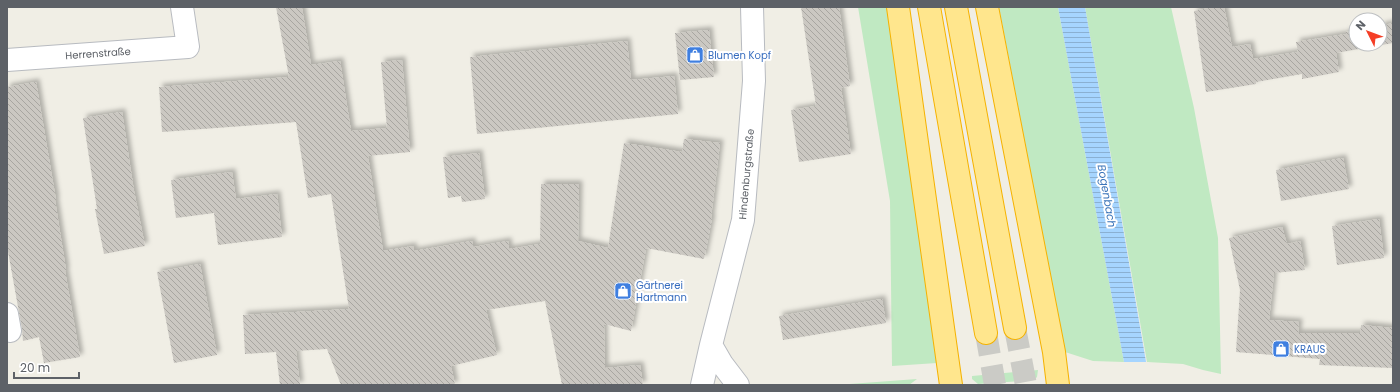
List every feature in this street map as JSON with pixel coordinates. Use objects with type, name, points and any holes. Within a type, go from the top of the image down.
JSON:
[{"type":"highway","points":[[898,7],[951,385]]},
{"type":"highway","points":[[929,7],[986,333]]},
{"type":"highway","points":[[956,7],[1015,328]]},
{"type":"highway","points":[[987,7],[1054,352],[1058,385]]},
{"type":"street","name":"Herrenstraße","points":[[7,60],[188,47],[182,7]]},
{"type":"street","name":"Hindenburgstraße","points":[[702,385],[710,345],[743,220],[754,81],[752,7]]},
{"type":"street","points":[[710,345],[738,385]]},
{"type":"green space","points":[[858,7],[891,7],[937,363],[892,366],[890,201]]},
{"type":"green space","points":[[999,7],[1058,7],[1124,362],[1093,361],[1065,352]]},
{"type":"green space","points":[[1085,7],[1171,7],[1194,108],[1218,238],[1221,374],[1183,364],[1147,362]]},
{"type":"green space","points":[[1038,370],[1037,377],[1034,380],[978,384],[972,379],[972,376]]},
{"type":"green space","points":[[917,379],[909,385],[836,385]]},
{"type":"water","name":"Bogenbach","points":[[1058,7],[1085,7],[1150,385],[1126,385],[1124,362]]},
{"type":"pier","points":[[1122,362],[1149,362],[1152,385],[1124,385]]},
{"type":"building","points":[[276,7],[302,7],[311,65],[340,61],[351,131],[387,128],[381,62],[402,60],[410,152],[368,156],[383,251],[413,246],[414,251],[472,241],[473,247],[508,241],[509,249],[540,244],[541,184],[579,184],[578,241],[608,248],[624,143],[682,152],[684,139],[720,143],[712,218],[704,259],[646,248],[631,331],[604,324],[605,368],[640,365],[643,385],[562,385],[545,301],[486,310],[497,355],[451,366],[455,385],[341,385],[327,349],[296,351],[300,385],[280,385],[276,352],[245,354],[243,315],[349,309],[331,194],[308,198],[296,122],[162,132],[159,87],[289,77]]},
{"type":"building","points":[[801,7],[839,7],[850,86],[841,88],[851,154],[799,162],[791,110],[816,106]]},
{"type":"building","points":[[1214,7],[1224,7],[1232,47],[1250,44],[1253,59],[1298,52],[1296,42],[1346,34],[1346,32],[1348,32],[1348,51],[1336,53],[1339,72],[1302,79],[1302,74],[1256,82],[1256,84],[1206,92],[1194,11]]},
{"type":"building","points":[[1393,23],[1393,43],[1388,44],[1388,24]]},
{"type":"building","name":"Blumen Kopf","points":[[709,30],[714,77],[680,80],[675,33]]},
{"type":"building","points":[[627,41],[631,80],[674,76],[678,114],[477,134],[470,57]]},
{"type":"building","points":[[36,82],[56,200],[65,271],[80,357],[44,363],[39,337],[23,341],[7,246],[7,87]]},
{"type":"building","points":[[122,112],[134,191],[145,246],[104,254],[95,209],[97,209],[83,118]]},
{"type":"building","points":[[479,153],[485,199],[462,202],[461,196],[448,198],[443,157]]},
{"type":"building","points":[[1343,158],[1349,189],[1281,201],[1276,170]]},
{"type":"building","points":[[232,172],[236,199],[277,194],[282,237],[218,245],[214,213],[176,218],[171,180]]},
{"type":"building","points":[[1379,219],[1384,258],[1337,265],[1332,226]]},
{"type":"building","points":[[1282,227],[1287,244],[1300,241],[1305,270],[1274,273],[1269,320],[1299,322],[1298,333],[1360,333],[1361,325],[1393,328],[1393,368],[1319,365],[1320,359],[1236,352],[1240,290],[1229,238]]},
{"type":"building","points":[[200,264],[217,355],[174,363],[157,272]]},
{"type":"building","points":[[882,299],[886,323],[783,340],[779,316]]},
{"type":"tunnel","points":[[1015,328],[1026,385]]},
{"type":"tunnel","points":[[986,333],[995,385]]},
{"type":"place","name":"Blumen Kopf","points":[[695,55]]},
{"type":"place","name":"Gärtnerei Hartmann","points":[[623,291]]},
{"type":"place","name":"KRAUS","points":[[1281,349]]}]
